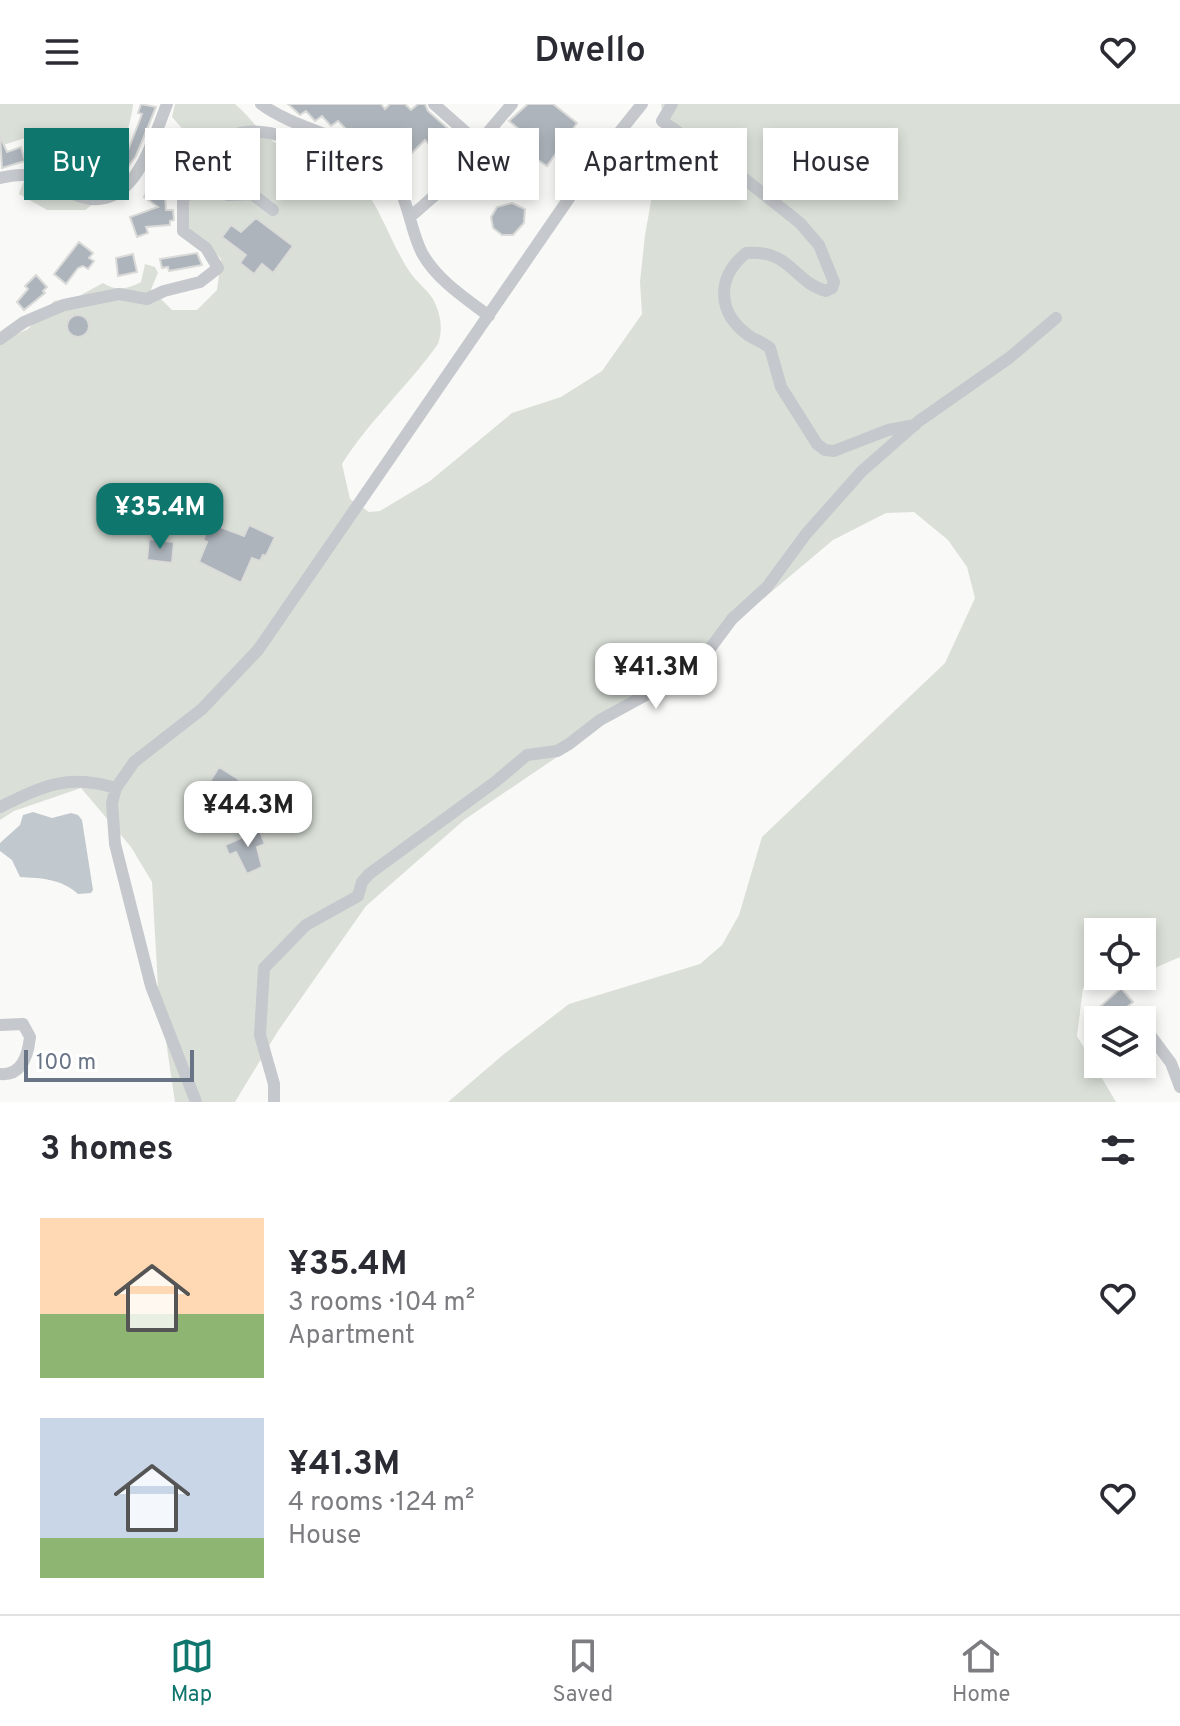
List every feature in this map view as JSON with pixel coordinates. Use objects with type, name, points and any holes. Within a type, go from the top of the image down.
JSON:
[{"type":"street","points":[[0,178],[17,174],[39,175],[80,196],[111,196],[123,190],[142,168],[167,104]]},
{"type":"street","points":[[261,104],[306,128]]},
{"type":"street","points":[[434,104],[461,128]]},
{"type":"street","points":[[492,128],[512,104]]},
{"type":"street","points":[[196,1102],[151,986],[118,858],[111,815],[116,788],[134,762],[202,709],[258,650],[585,175],[642,104]]},
{"type":"street","points":[[672,104],[662,121],[736,172],[800,223],[813,237],[828,266],[834,282],[832,288],[826,291],[814,288],[784,260],[758,252],[746,253],[728,274],[723,291],[723,305],[733,322],[750,337],[770,348],[781,387],[817,444],[825,450],[834,451],[888,430],[915,425]]},
{"type":"street","points":[[0,339],[24,322],[64,305],[119,294],[147,299],[208,278],[218,268],[206,248],[183,231],[183,200]]},
{"type":"street","points":[[260,200],[273,210]]},
{"type":"street","points":[[404,200],[421,250],[429,264],[463,297],[489,316]]},
{"type":"street","points":[[410,217],[430,200]]},
{"type":"street","points":[[274,1102],[274,1084],[260,1035],[261,975],[268,962],[306,925],[358,896],[362,882],[369,874],[495,782],[520,759],[527,755],[557,751],[600,720],[668,683],[682,663],[706,654],[732,619],[767,587],[831,504],[862,471],[915,425],[1009,358],[1056,318]]},
{"type":"street","points":[[0,807],[30,792],[67,780],[87,780],[116,788]]},
{"type":"street","points":[[0,1025],[23,1024],[30,1037],[19,1068],[9,1075],[0,1074]]},
{"type":"street","points":[[1156,1043],[1171,1063],[1180,1087]]},
{"type":"shaded area","points":[[0,104],[133,104],[128,128],[24,128],[24,138],[0,146]]},
{"type":"shaded area","points":[[175,104],[235,104],[259,128],[182,128],[172,117]]},
{"type":"shaded area","points":[[661,104],[1180,104],[1180,957],[1156,967],[1156,918],[1084,918],[1084,987],[1077,1036],[1084,1048],[1084,1078],[1102,1078],[1116,1102],[448,1102],[569,1004],[700,964],[722,945],[739,915],[762,837],[945,663],[975,598],[967,567],[948,540],[914,512],[886,513],[833,540],[708,645],[560,755],[464,820],[366,906],[278,1031],[235,1102],[175,1102],[158,987],[152,882],[131,847],[81,788],[14,811],[0,820],[0,342],[28,329],[54,301],[79,296],[103,283],[122,288],[141,282],[145,264],[155,267],[158,273],[151,289],[172,310],[197,310],[217,290],[221,259],[207,243],[185,229],[189,200],[260,200],[260,130],[276,143],[276,200],[372,200],[412,275],[435,303],[441,324],[438,344],[342,464],[350,499],[369,512],[380,511],[430,481],[512,413],[561,397],[602,371],[642,314],[640,282],[651,200],[747,200],[747,128],[665,128]]},
{"type":"shaded area","points":[[30,200],[99,200],[85,210],[47,210]]},
{"type":"shaded area","points":[[33,812],[52,818],[71,813],[82,820],[91,893],[78,894],[58,882],[20,877],[12,860],[0,851],[0,843],[20,825],[23,815]]},
{"type":"building","points":[[141,104],[156,107],[129,166],[129,148],[142,114],[138,113]]},
{"type":"building","points":[[288,104],[381,104],[385,109],[390,104],[405,104],[411,110],[418,104],[425,104],[428,111],[447,128],[428,128],[428,143],[425,140],[412,153],[412,128],[345,128],[338,121],[331,126],[322,116],[315,121],[306,111],[300,115]]},
{"type":"building","points":[[528,104],[553,104],[577,123],[574,128],[555,128],[555,155],[547,166],[539,161],[539,128],[518,128],[509,121]]},
{"type":"building","points":[[0,136],[7,152],[21,147],[24,158],[24,161],[2,168]]},
{"type":"building","points":[[148,200],[165,200],[166,210],[173,210],[174,220],[170,221],[170,225],[146,227],[148,233],[137,237],[130,217],[158,207]]},
{"type":"building","points":[[512,203],[525,209],[524,223],[513,235],[502,235],[493,228],[491,217],[497,207]]},
{"type":"building","points":[[256,218],[293,246],[273,273],[262,264],[254,274],[240,263],[246,255],[222,237],[231,225],[241,232]]},
{"type":"building","points":[[79,242],[93,253],[89,258],[94,261],[88,269],[83,266],[78,268],[66,284],[54,274]]},
{"type":"building","points":[[197,253],[202,265],[169,271],[168,267],[162,268],[160,259]]},
{"type":"building","points":[[133,254],[137,272],[118,276],[116,258]]},
{"type":"building","points":[[36,275],[47,287],[43,291],[45,293],[24,310],[17,302],[28,289],[25,286]]},
{"type":"building","points":[[78,315],[86,318],[89,326],[86,334],[78,337],[70,334],[67,326],[70,318]]},
{"type":"building","points":[[210,523],[244,536],[249,525],[275,537],[266,556],[263,555],[260,561],[252,558],[241,583],[199,562]]},
{"type":"building","points":[[149,539],[174,542],[172,563],[147,560]]},
{"type":"building","points":[[219,767],[238,779],[240,784],[224,810],[201,796]]},
{"type":"building","points":[[258,827],[265,844],[257,847],[262,867],[247,874],[236,852],[229,855],[225,845],[243,837],[241,832]]},
{"type":"building","points":[[1119,990],[1123,990],[1133,1002],[1128,1006],[1101,1006]]}]
